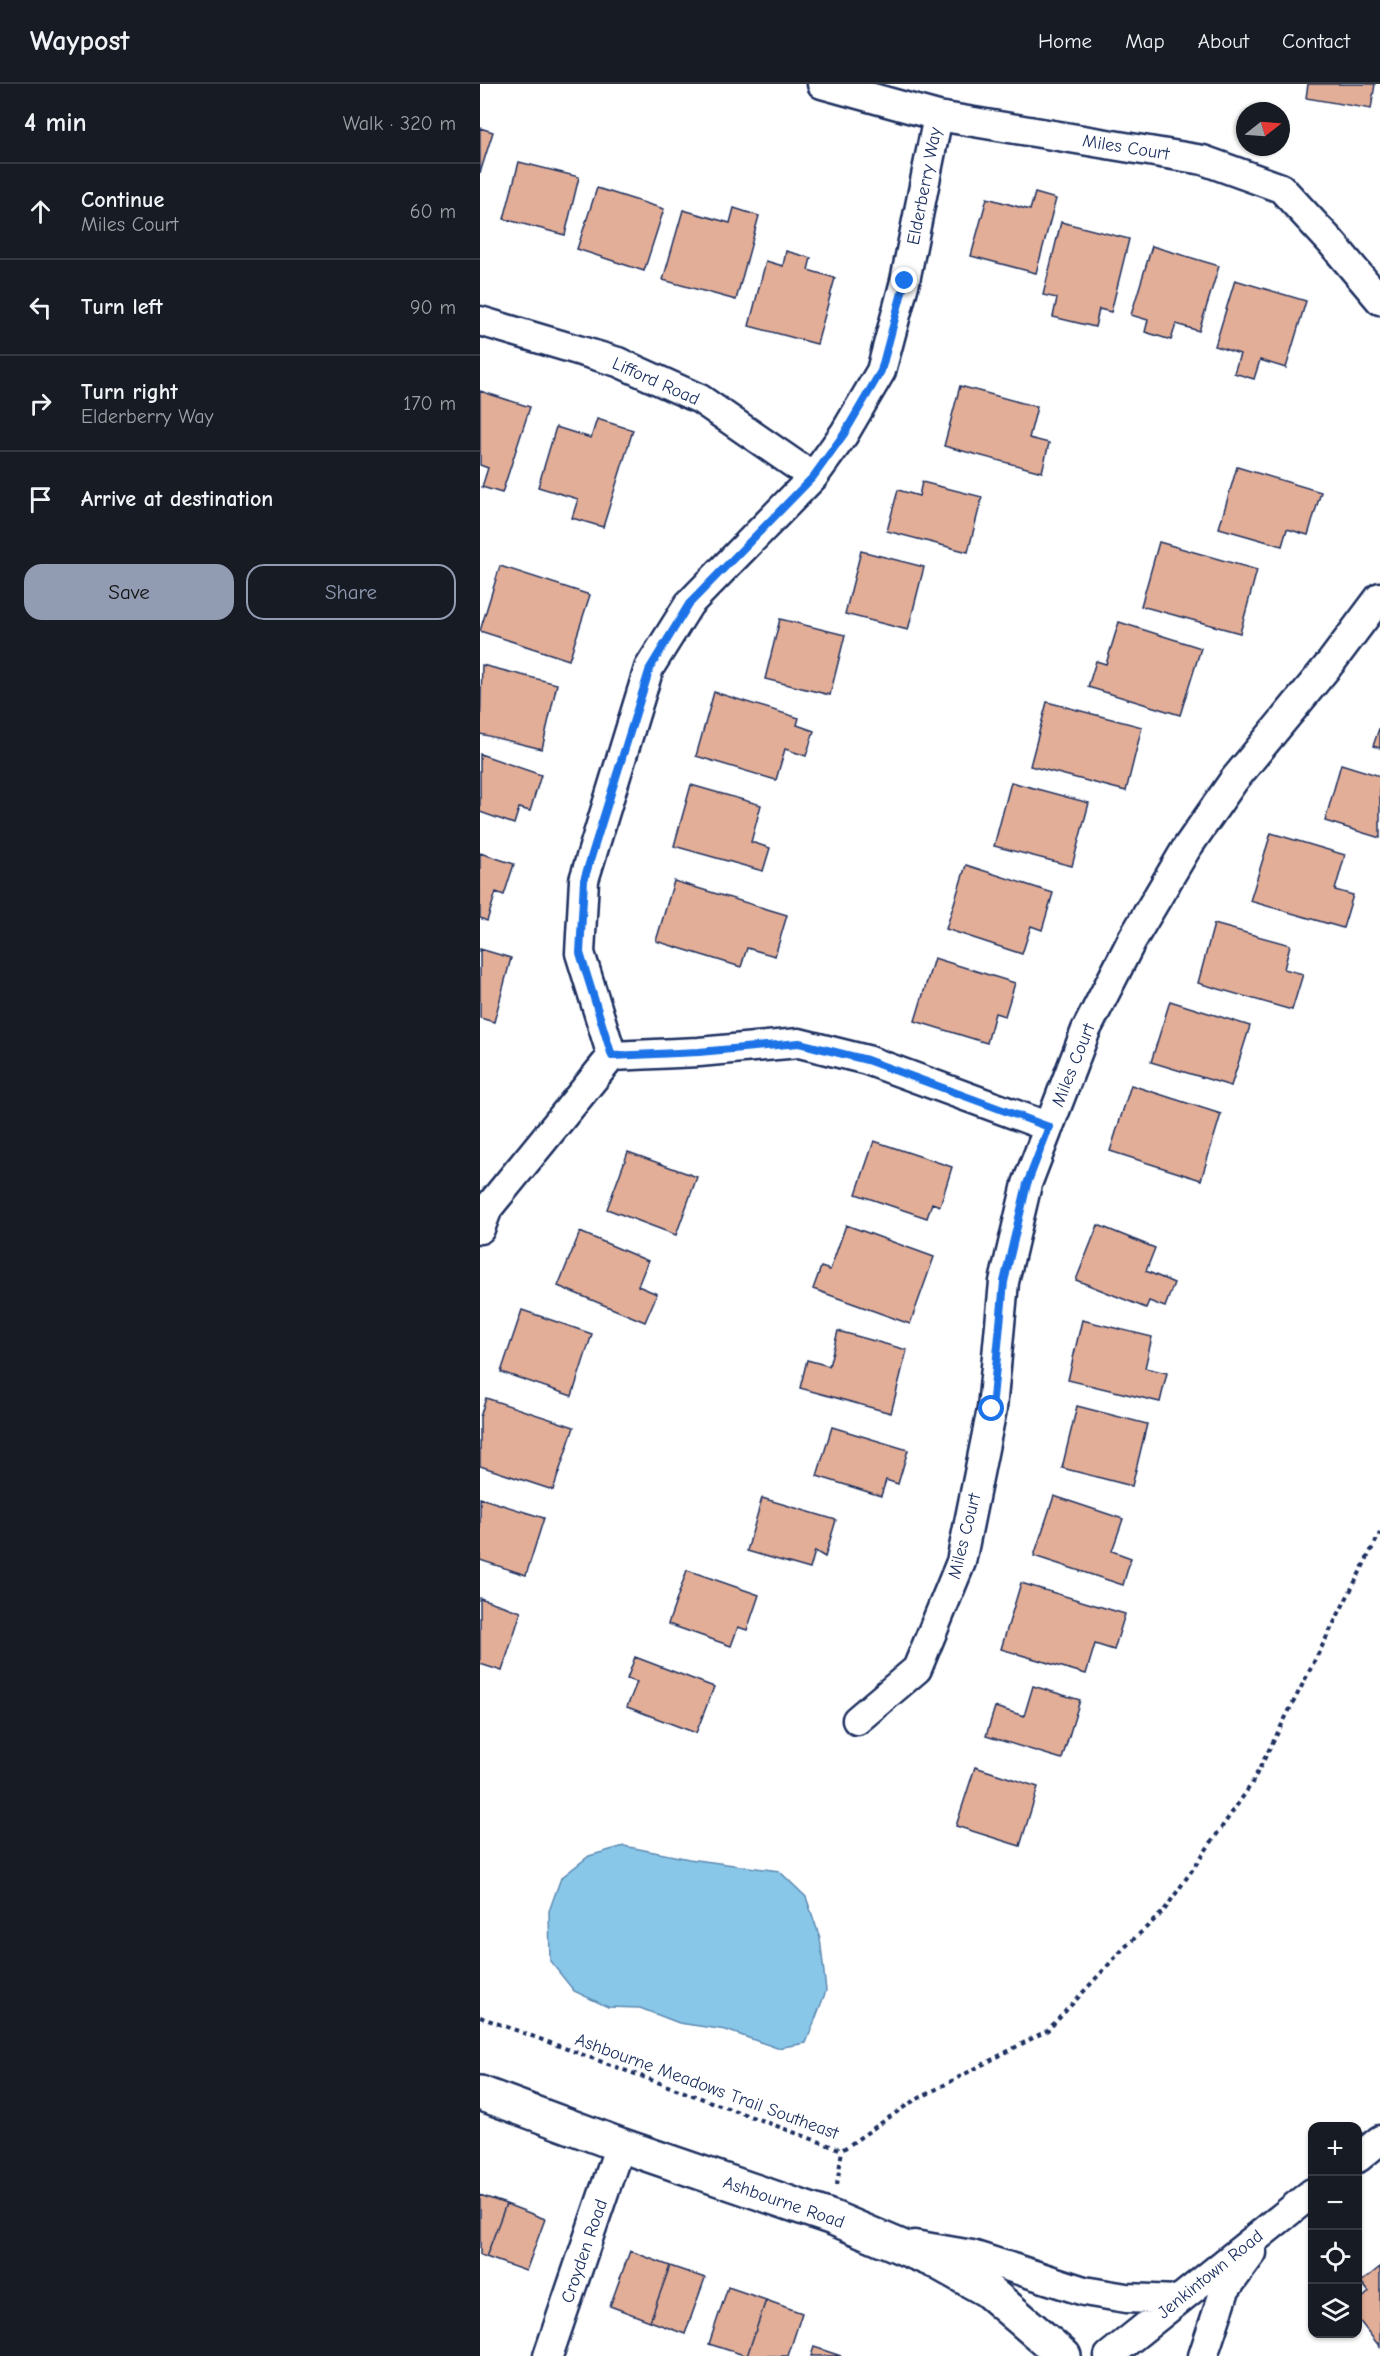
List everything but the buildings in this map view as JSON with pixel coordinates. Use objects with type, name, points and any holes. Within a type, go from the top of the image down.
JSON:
[{"type":"street","name":"Miles Court","points":[[822,84],[938,116],[1203,160],[1281,188],[1380,300]]},
{"type":"street","name":"Elderberry Way","points":[[612,1056],[580,953],[584,880],[650,668],[689,604],[813,477],[844,434],[881,371],[905,281],[938,116]]},
{"type":"street","name":"Lifford Road","points":[[480,321],[618,363],[700,399],[813,477]]},
{"type":"street","name":"Miles Court","points":[[857,1720],[917,1669],[961,1562],[992,1409],[1004,1282],[1027,1184],[1086,1030],[1132,940],[1186,849],[1234,780],[1332,661],[1380,597]]},
{"type":"street","points":[[480,1229],[488,1208],[612,1056],[699,1052],[799,1043],[867,1060],[1049,1127]]},
{"type":"street","name":"Ashbourne Road","points":[[480,2093],[620,2145],[833,2218],[937,2262],[987,2290],[1064,2356]]},
{"type":"street","points":[[1362,2155],[1380,2140]]},
{"type":"street","name":"Croyden Road","points":[[548,2356],[620,2145]]},
{"type":"street","name":"Jenkintown Road","points":[[1109,2356],[1308,2196]]},
{"type":"street","points":[[1203,2356],[1225,2290],[1272,2225]]},
{"type":"street","points":[[888,2240],[972,2255],[1084,2291],[1126,2298],[1178,2300]]},
{"type":"path","name":"Ashbourne Meadows Trail Southeast","points":[[480,2017],[842,2150],[910,2103],[1048,2030],[1124,1948],[1163,1912],[1251,1785],[1380,1533]]},
{"type":"water","points":[[624,1846],[689,1859],[779,1871],[806,1897],[820,1938],[826,1991],[806,2043],[777,2048],[726,2030],[679,2023],[640,2008],[608,2007],[574,1991],[550,1961],[549,1911],[561,1878],[589,1856]]},
{"type":"route","points":[[905,281],[881,371],[844,434],[813,477],[689,604],[650,668],[584,880],[580,953],[612,1056],[699,1052],[799,1043],[867,1060],[1049,1127],[1027,1184],[1004,1282],[992,1409]]}]
